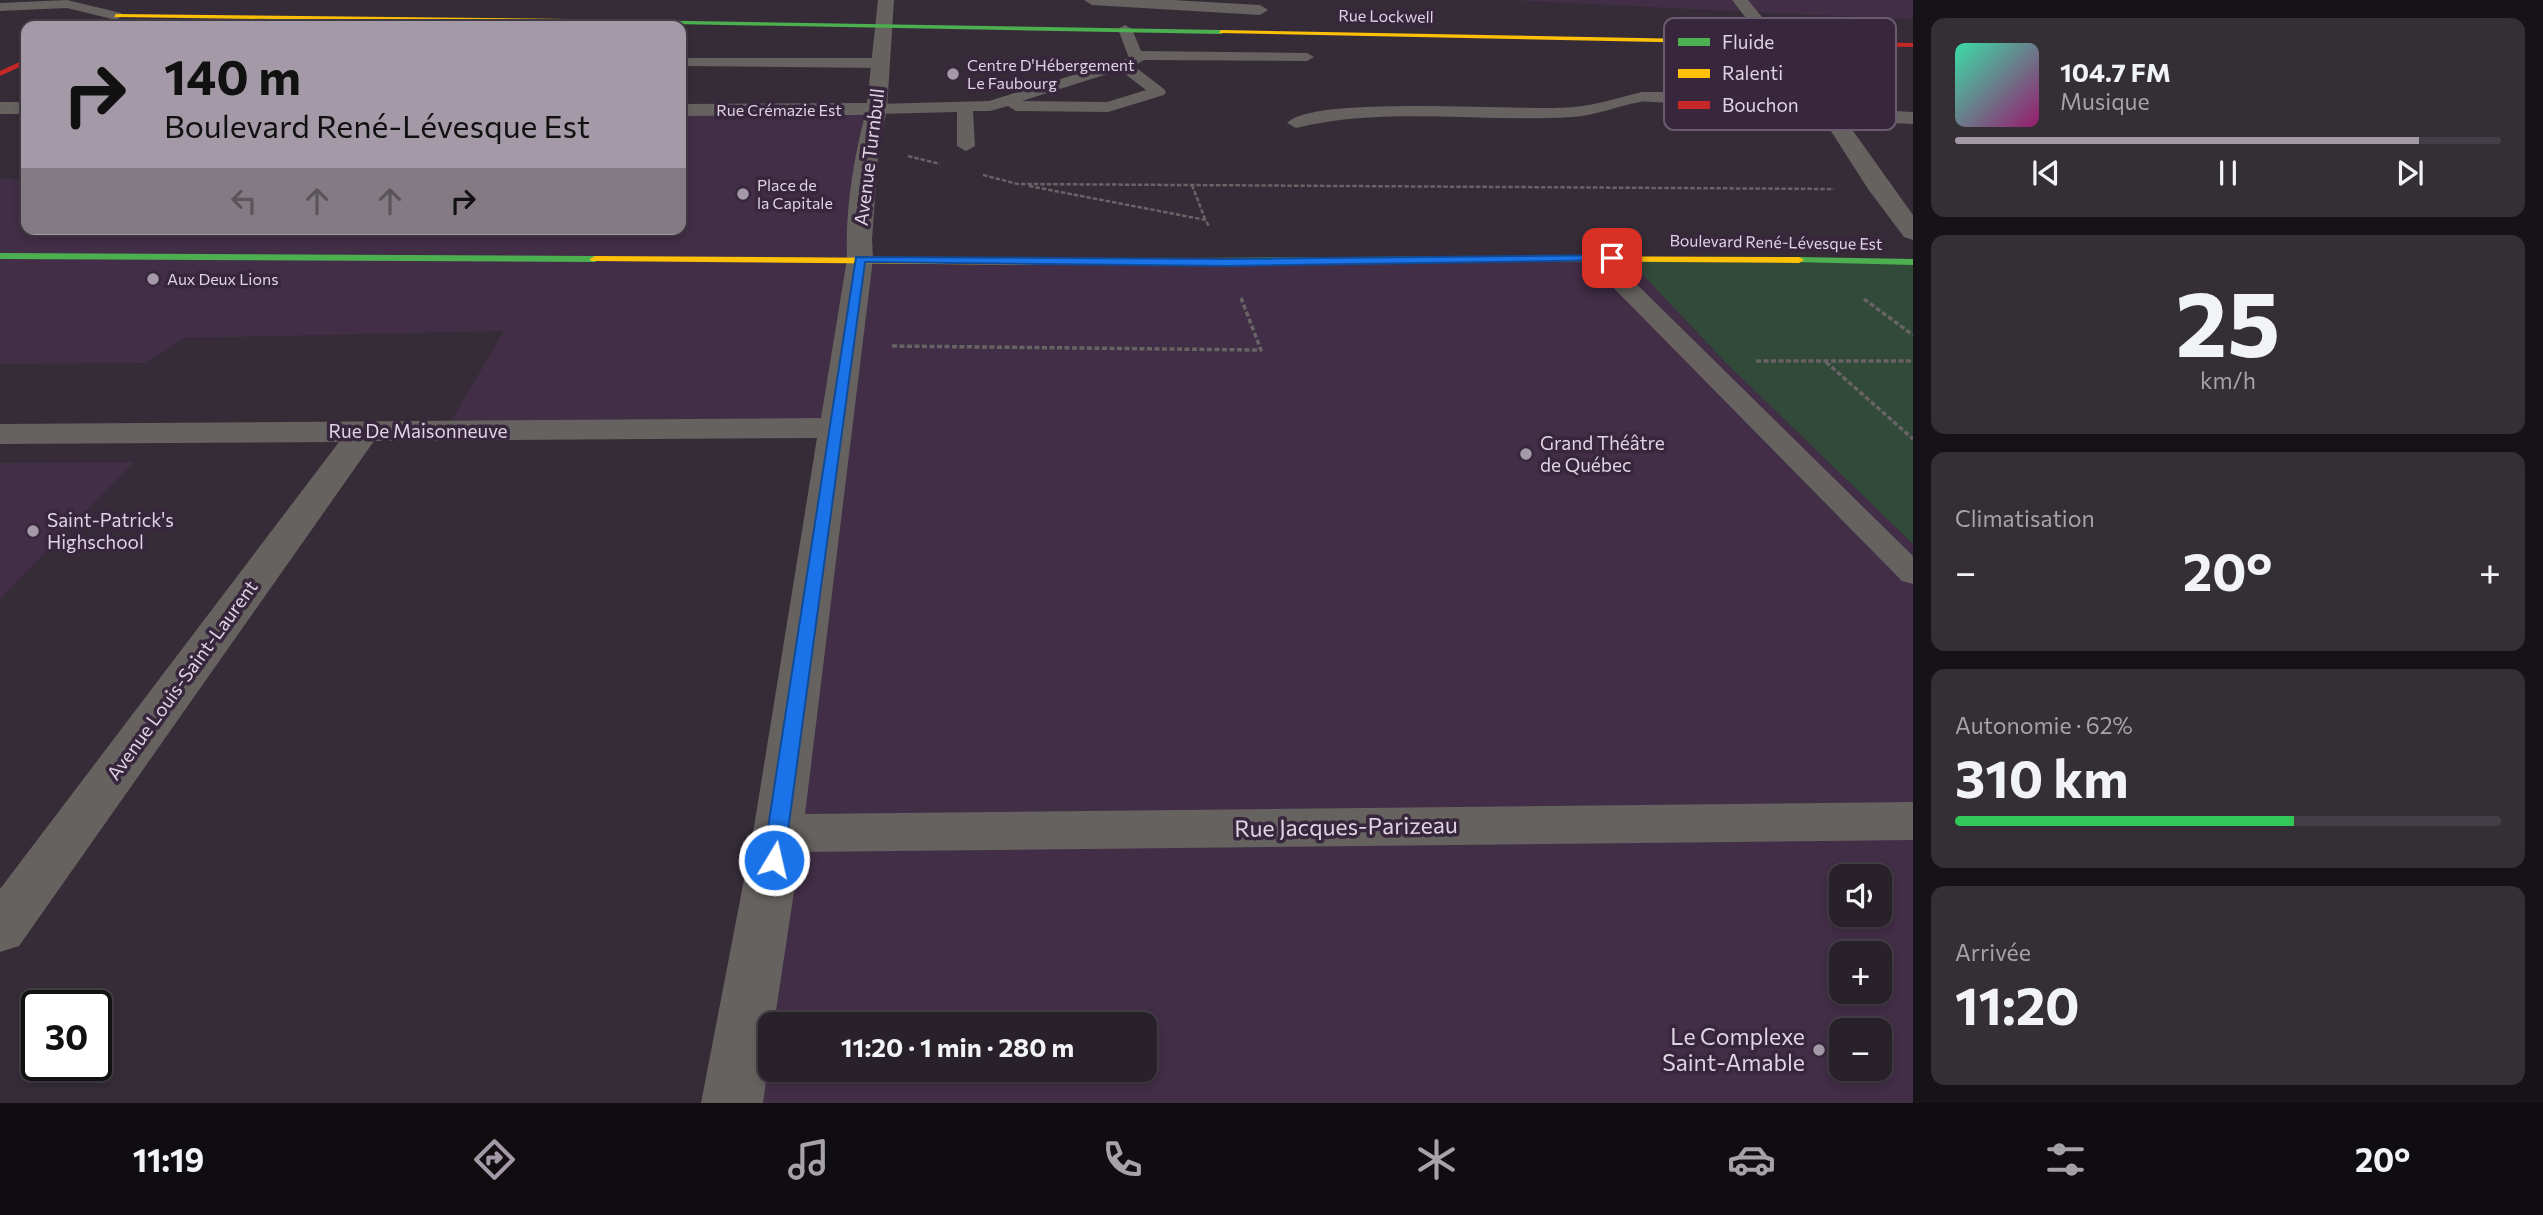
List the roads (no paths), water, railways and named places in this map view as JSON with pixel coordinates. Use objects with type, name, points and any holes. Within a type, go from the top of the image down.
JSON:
[{"type":"street","points":[[106,21],[147,0]]},
{"type":"street","name":"Avenue Turnbull","points":[[732,1103],[778,833],[860,259],[859,239],[867,145],[877,109],[886,0]]},
{"type":"street","points":[[1092,0],[1260,10]]},
{"type":"street","points":[[1740,0],[1755,18]]},
{"type":"street","name":"Rue Lockwell","points":[[116,16],[543,21]]},
{"type":"street","name":"Rue Lockwell","points":[[686,23],[1664,39]]},
{"type":"street","points":[[0,74],[21,64]]},
{"type":"street","points":[[0,108],[21,108]]},
{"type":"street","name":"Rue Crémazie Est","points":[[686,110],[877,109]]},
{"type":"street","points":[[1841,130],[1880,189],[1913,232]]},
{"type":"street","points":[[1880,189],[1913,191]]},
{"type":"street","name":"Boulevard René-Lévesque Est","points":[[0,256],[1227,262],[1597,258],[1913,261]]},
{"type":"street","name":"Rue De Maisonneuve","points":[[0,434],[835,428]]},
{"type":"street","name":"Avenue Louis-Saint-Laurent","points":[[0,930],[364,431]]},
{"type":"street","name":"Rue Jacques-Parizeau","points":[[778,833],[1913,821]]},
{"type":"lane","points":[[0,7],[73,6],[116,16]]},
{"type":"lane","points":[[990,106],[1137,60],[1138,55],[1125,29]]},
{"type":"lane","points":[[1138,55],[1307,57]]},
{"type":"lane","points":[[686,62],[880,63]]},
{"type":"lane","points":[[1122,64],[1158,92]]},
{"type":"lane","points":[[1043,88],[1158,92]]},
{"type":"lane","points":[[877,109],[1108,107],[1158,92]]},
{"type":"lane","points":[[1296,123],[1314,117],[1371,112],[1574,113],[1642,97],[1664,97]]},
{"type":"lane","points":[[965,107],[966,146]]},
{"type":"lane","points":[[1597,258],[1913,574]]},
{"type":"place","name":"Centre D'Hébergement Le Faubourg","points":[[953,74]]},
{"type":"place","name":"Place de la Capitale","points":[[743,194]]},
{"type":"place","name":"Aux Deux Lions","points":[[153,279]]},
{"type":"place","name":"Grand Théâtre de Québec","points":[[1526,454]]},
{"type":"place","name":"Saint-Patrick's Highschool","points":[[33,531]]},
{"type":"place","name":"Le Complexe Saint-Amable","points":[[1819,1050]]}]
